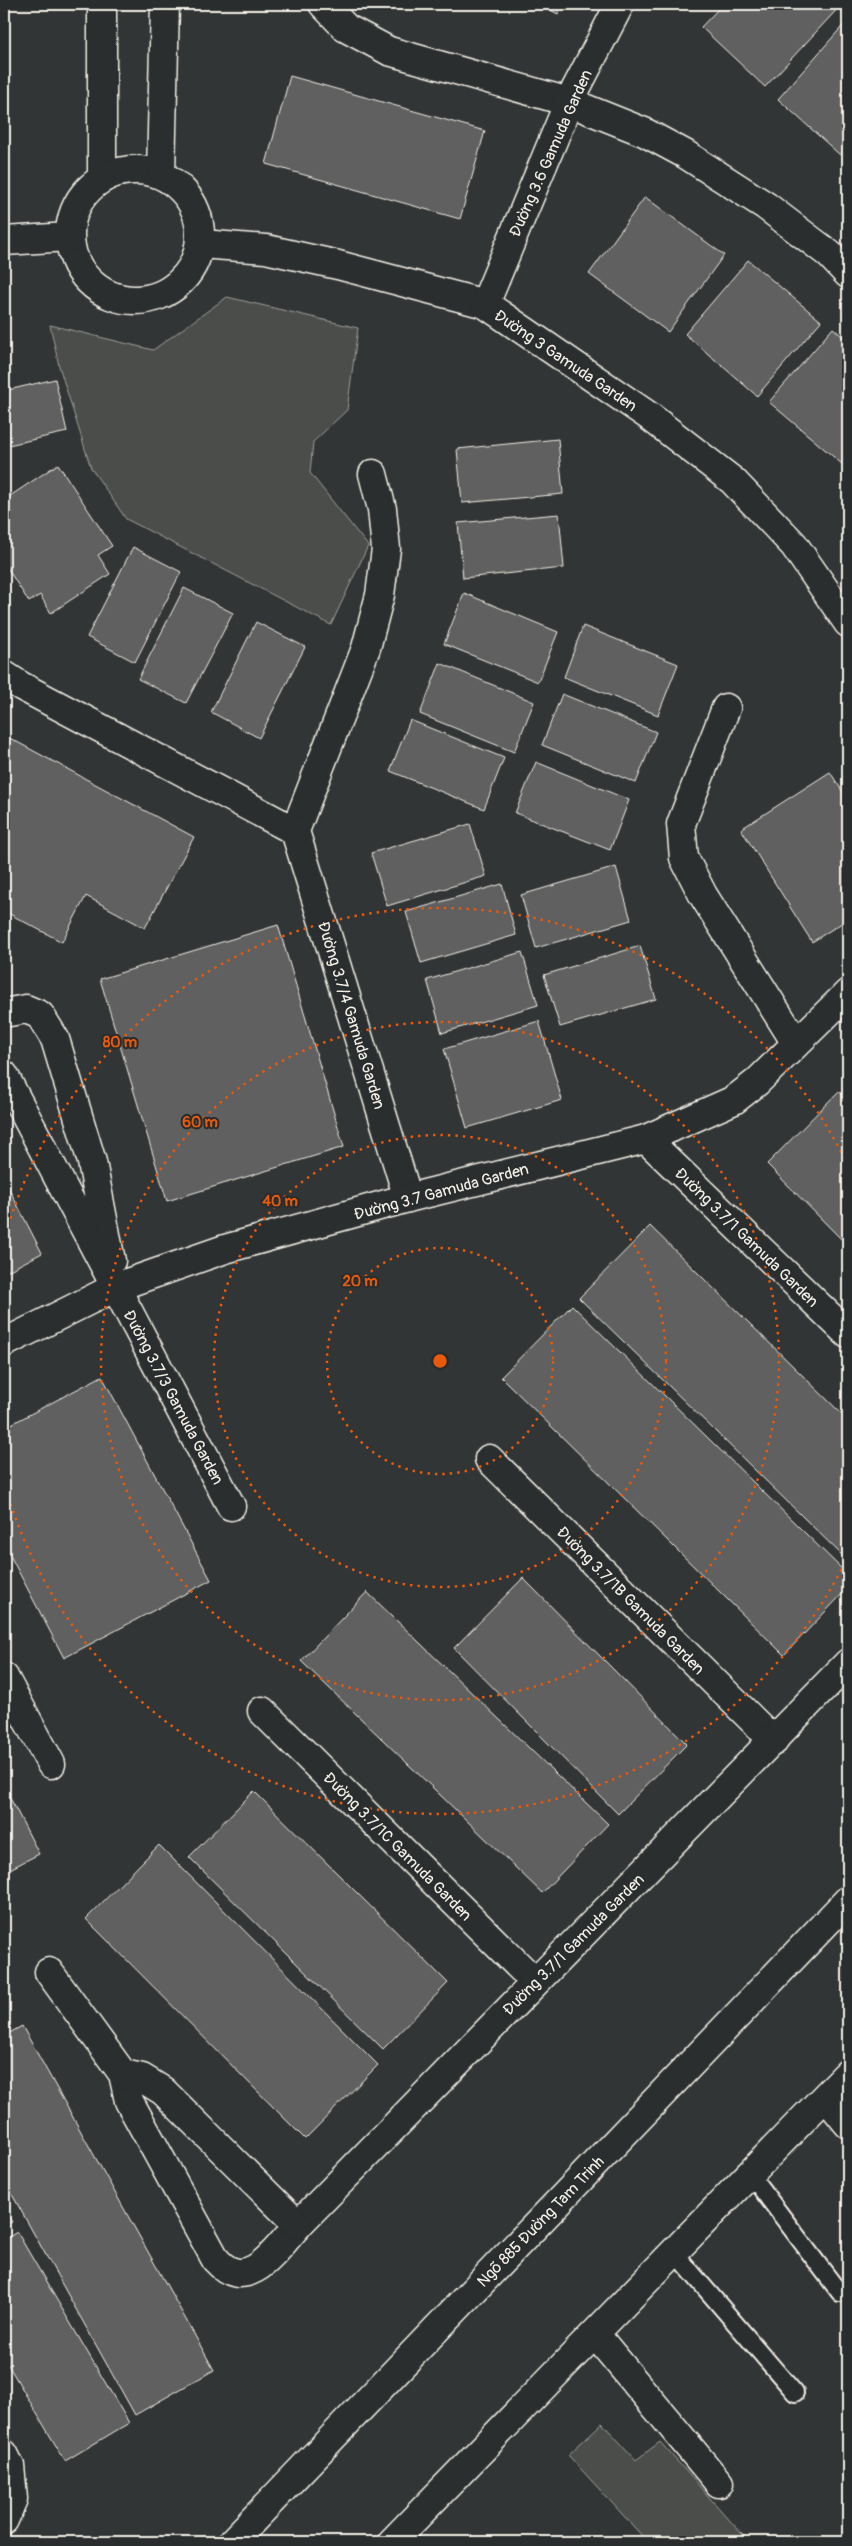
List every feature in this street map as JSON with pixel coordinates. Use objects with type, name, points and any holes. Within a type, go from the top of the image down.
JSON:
[{"type":"street","points":[[102,4],[102,178]]},
{"type":"street","points":[[161,174],[165,4]]},
{"type":"street","points":[[323,4],[346,28],[389,51],[569,102],[644,132],[685,154],[766,206],[829,254],[848,274]]},
{"type":"street","name":"Đường 3.6 Gamuda Garden","points":[[485,304],[569,102],[620,4]]},
{"type":"street","points":[[131,169],[161,174],[184,191],[198,216],[200,244],[193,267],[177,286],[156,298],[132,301],[109,295],[89,281],[75,261],[70,237],[74,214],[84,193],[102,178],[131,169]]},
{"type":"street","points":[[4,241],[70,237]]},
{"type":"street","name":"Đường 3 Gamuda Garden","points":[[200,244],[266,249],[338,265],[485,304],[649,416],[734,482],[794,545],[848,623]]},
{"type":"street","points":[[4,675],[21,686],[296,831],[366,648],[380,594],[386,549],[382,509],[373,474]]},
{"type":"street","points":[[726,708],[681,824],[684,858],[703,895],[796,1043]]},
{"type":"street","name":"Đường 3.7/4 Gamuda Garden","points":[[296,831],[408,1198]]},
{"type":"street","name":"Đường 3.7 Gamuda Garden","points":[[4,1344],[116,1287],[225,1249],[408,1198],[646,1139],[734,1100],[757,1082],[848,993]]},
{"type":"street","points":[[4,1013],[26,1009],[40,1015],[55,1039],[92,1162],[116,1287]]},
{"type":"street","name":"Đường 3.7/3 Gamuda Garden","points":[[4,1075],[231,1506]]},
{"type":"street","name":"Đường 3.7/1 Gamuda Garden","points":[[646,1139],[848,1334]]},
{"type":"street","name":"Đường 3.7/1B Gamuda Garden","points":[[489,1458],[774,1741]]},
{"type":"street","name":"Đường 3.7/1 Gamuda Garden","points":[[123,2074],[129,2101],[216,2260],[223,2268],[236,2273],[254,2270],[263,2264],[298,2225],[774,1741],[848,1663]]},
{"type":"street","points":[[4,1677],[51,1764]]},
{"type":"street","name":"Đường 3.7/1C Gamuda Garden","points":[[262,1711],[535,1982]]},
{"type":"street","name":"Ngõ 885 Đường Tam Trinh","points":[[232,2542],[848,1900]]},
{"type":"street","points":[[49,1972],[123,2074],[142,2078],[163,2091],[298,2225]]},
{"type":"street","points":[[392,2542],[848,2073]]},
{"type":"street","points":[[826,2096],[848,2124]]},
{"type":"street","points":[[595,2334],[719,2483]]},
{"type":"street","points":[[4,2520],[13,2498],[7,2460]]},
{"type":"lane","points":[[750,2174],[840,2292]]},
{"type":"lane","points":[[674,2252],[795,2393]]},
{"type":"shaded area","points":[[227,297],[358,328],[347,410],[313,442],[310,473],[368,546],[331,625],[126,519],[91,468],[59,366],[50,325],[153,350]]},
{"type":"shaded area","points":[[602,2423],[636,2460],[660,2442],[749,2542],[640,2542],[644,2538],[568,2455]]},
{"type":"building","points":[[539,4],[563,4],[558,14]]},
{"type":"building","points":[[723,4],[842,4],[765,87],[701,27]]},
{"type":"building","points":[[848,20],[848,146],[840,155],[778,99]]},
{"type":"building","points":[[290,76],[485,131],[460,219],[266,164]]},
{"type":"building","points":[[645,197],[724,255],[668,332],[589,274]]},
{"type":"building","points":[[748,260],[821,321],[757,396],[685,334]]},
{"type":"building","points":[[833,328],[848,341],[848,457],[842,464],[769,402]]},
{"type":"building","points":[[55,379],[67,432],[4,446],[4,391]]},
{"type":"building","points":[[558,439],[563,494],[462,503],[457,449]]},
{"type":"building","points":[[58,464],[112,546],[98,555],[110,574],[51,613],[40,595],[29,602],[4,563],[4,500]]},
{"type":"building","points":[[559,514],[564,568],[463,578],[458,523]]},
{"type":"building","points":[[133,547],[181,572],[135,662],[87,637]]},
{"type":"building","points":[[184,588],[233,613],[186,703],[138,679]]},
{"type":"building","points":[[464,593],[558,632],[538,682],[444,644]]},
{"type":"building","points":[[256,622],[305,647],[259,738],[211,712]]},
{"type":"building","points":[[583,626],[678,664],[658,715],[564,677]]},
{"type":"building","points":[[440,663],[534,702],[514,752],[420,714]]},
{"type":"building","points":[[562,694],[656,732],[636,783],[542,745]]},
{"type":"building","points":[[410,720],[504,758],[484,809],[390,771]]},
{"type":"building","points":[[4,735],[194,837],[145,928],[86,896],[62,942],[4,911]]},
{"type":"building","points":[[536,762],[629,800],[610,850],[515,813]]},
{"type":"building","points":[[830,772],[848,800],[848,919],[812,942],[741,829]]},
{"type":"building","points":[[470,824],[486,876],[387,906],[371,853]]},
{"type":"building","points":[[616,867],[631,920],[536,948],[521,895]]},
{"type":"building","points":[[502,884],[516,935],[421,963],[406,912]]},
{"type":"building","points":[[278,925],[344,1147],[167,1201],[100,979]]},
{"type":"building","points":[[640,946],[656,999],[560,1027],[544,975]]},
{"type":"building","points":[[522,952],[538,1005],[442,1033],[427,980]]},
{"type":"building","points":[[539,1021],[562,1100],[467,1128],[444,1049]]},
{"type":"building","points":[[839,1091],[848,1101],[848,1246],[767,1164]]},
{"type":"building","points":[[4,1179],[42,1253],[4,1273]]},
{"type":"building","points":[[650,1226],[848,1420],[848,1561],[579,1298]]},
{"type":"building","points":[[572,1305],[848,1575],[848,1588],[784,1655],[501,1377]]},
{"type":"building","points":[[102,1376],[211,1580],[64,1658],[4,1544],[4,1428]]},
{"type":"building","points":[[523,1578],[687,1744],[618,1814],[454,1648]]},
{"type":"building","points":[[367,1592],[608,1824],[542,1893],[301,1661]]},
{"type":"building","points":[[4,1786],[39,1854],[4,1872]]},
{"type":"building","points":[[254,1791],[448,1983],[383,2049],[189,1857]]},
{"type":"building","points":[[159,1845],[378,2065],[305,2139],[86,1919]]},
{"type":"building","points":[[22,2026],[214,2370],[135,2415],[4,2180],[4,2036]]},
{"type":"building","points":[[4,2209],[12,2222],[4,2227]]},
{"type":"building","points":[[17,2232],[129,2423],[65,2461],[4,2358],[4,2240]]}]
